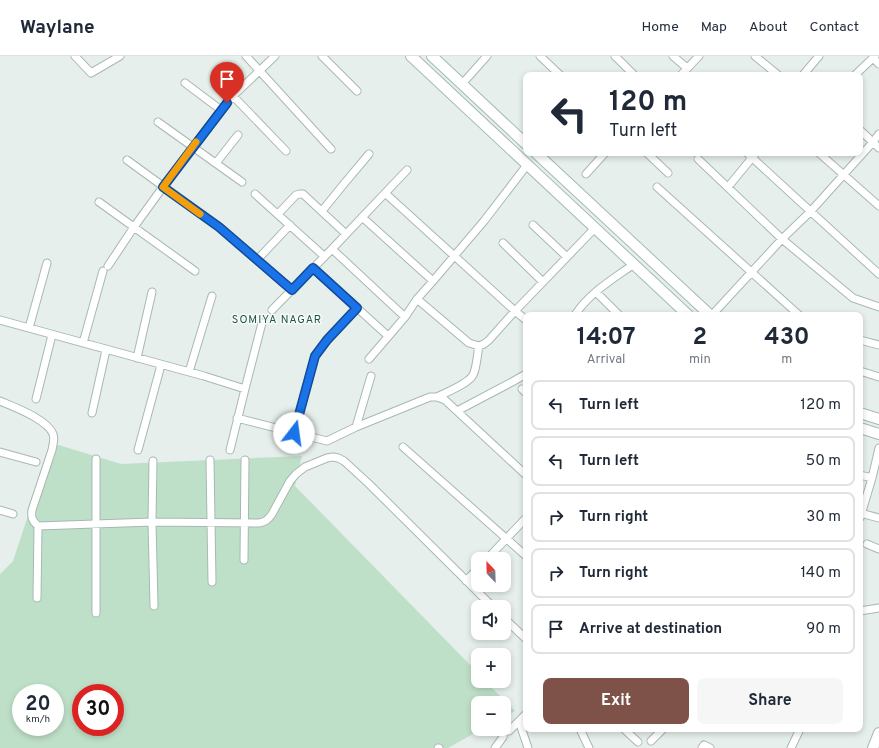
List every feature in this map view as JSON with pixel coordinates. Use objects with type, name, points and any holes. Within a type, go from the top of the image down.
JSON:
[{"type":"main road","points":[[411,56],[685,312]]},
{"type":"main road","points":[[432,56],[523,141]]},
{"type":"main road","points":[[539,156],[708,312]]},
{"type":"main road","points":[[863,414],[879,419]]},
{"type":"main road","points":[[863,429],[879,434]]},
{"type":"main road","points":[[873,748],[879,733]]},
{"type":"street","points":[[75,56],[91,73],[120,56]]},
{"type":"street","points":[[246,56],[331,149]]},
{"type":"street","points":[[83,343],[105,268],[193,146],[221,110],[259,70],[275,56]]},
{"type":"street","points":[[322,56],[357,91]]},
{"type":"street","points":[[462,84],[487,56]]},
{"type":"street","points":[[540,56],[557,72]]},
{"type":"street","points":[[615,56],[631,72]]},
{"type":"street","points":[[673,56],[687,68]]},
{"type":"street","points":[[684,72],[699,56]]},
{"type":"street","points":[[755,56],[774,72]]},
{"type":"street","points":[[806,72],[819,56]]},
{"type":"street","points":[[858,72],[874,57],[879,64]]},
{"type":"street","points":[[185,83],[221,110]]},
{"type":"street","points":[[233,96],[286,151]]},
{"type":"street","points":[[158,122],[242,182]]},
{"type":"street","points":[[863,133],[879,148]]},
{"type":"street","points":[[863,153],[879,134]]},
{"type":"street","points":[[216,163],[238,135]]},
{"type":"street","points":[[322,211],[369,154]]},
{"type":"street","points":[[586,174],[602,156]]},
{"type":"street","points":[[650,156],[668,172]]},
{"type":"street","points":[[728,187],[751,156]]},
{"type":"street","points":[[753,156],[879,274]]},
{"type":"street","points":[[822,156],[879,206]]},
{"type":"street","points":[[714,312],[782,239],[811,211],[861,156]]},
{"type":"street","points":[[698,159],[782,239],[853,298],[879,307]]},
{"type":"street","points":[[127,160],[219,227],[292,290]]},
{"type":"street","points":[[369,359],[405,317],[417,299],[484,221],[527,165]]},
{"type":"street","points":[[272,310],[407,170]]},
{"type":"street","points":[[657,187],[796,312]]},
{"type":"street","points":[[384,193],[523,318]]},
{"type":"street","points":[[255,194],[324,256]]},
{"type":"street","points":[[278,214],[296,196],[303,194],[346,234]]},
{"type":"street","points":[[99,202],[195,271]]},
{"type":"street","points":[[362,217],[433,281]]},
{"type":"street","points":[[257,260],[290,225]]},
{"type":"street","points":[[533,225],[567,257]]},
{"type":"street","points":[[417,299],[470,343],[479,346],[490,340],[515,311],[595,228]]},
{"type":"street","points":[[503,243],[543,282]]},
{"type":"street","points":[[332,249],[405,317]]},
{"type":"street","points":[[29,328],[47,263]]},
{"type":"street","points":[[577,312],[584,302],[634,264]]},
{"type":"street","points":[[313,268],[388,336]]},
{"type":"street","points":[[137,358],[152,292]]},
{"type":"street","points":[[596,292],[616,312]]},
{"type":"street","points":[[189,372],[212,296]]},
{"type":"street","points":[[294,433],[315,356],[327,340],[357,308]]},
{"type":"street","points":[[0,322],[29,328],[245,388]]},
{"type":"street","points":[[230,450],[262,323]]},
{"type":"street","points":[[36,400],[52,335]]},
{"type":"street","points":[[863,341],[879,345]]},
{"type":"street","points":[[437,397],[462,384],[470,378],[473,374],[479,346]]},
{"type":"street","points":[[92,413],[106,350]]},
{"type":"street","points":[[138,450],[162,365]]},
{"type":"street","points":[[863,372],[879,377]]},
{"type":"street","points":[[356,427],[371,376]]},
{"type":"street","points":[[457,411],[523,376]]},
{"type":"street","points":[[237,418],[327,441],[356,427],[430,397],[437,397],[445,400],[523,472]]},
{"type":"street","points":[[0,401],[36,418],[49,428],[53,434],[54,441],[52,450],[31,516],[38,526],[37,598]]},
{"type":"street","points":[[403,447],[523,553]]},
{"type":"street","points":[[863,506],[872,478],[879,448]]},
{"type":"street","points":[[0,452],[36,462]]},
{"type":"street","points":[[38,526],[152,522],[264,522],[272,514],[290,481],[296,474],[305,467],[333,457],[344,461],[368,483],[486,600]]},
{"type":"street","points":[[96,459],[96,614]]},
{"type":"street","points":[[210,460],[212,582]]},
{"type":"street","points":[[244,560],[245,460]]},
{"type":"street","points":[[153,461],[152,522],[154,606]]},
{"type":"street","points":[[863,476],[872,478]]},
{"type":"street","points":[[0,510],[13,514]]},
{"type":"street","points":[[863,515],[879,518]]},
{"type":"street","points":[[493,552],[523,521]]},
{"type":"street","points":[[867,544],[879,549]]},
{"type":"street","points":[[466,581],[471,576]]},
{"type":"street","points":[[863,611],[879,608]]},
{"type":"street","points":[[511,625],[523,636]]},
{"type":"street","points":[[511,730],[523,717]]},
{"type":"street","points":[[519,721],[528,748]]},
{"type":"street","points":[[581,732],[589,748]]},
{"type":"street","points":[[627,732],[638,742]]},
{"type":"street","points":[[651,741],[660,732]]},
{"type":"street","points":[[791,748],[799,732]]},
{"type":"street","points":[[495,748],[503,737]]},
{"type":"street","points":[[702,748],[704,745],[710,748]]},
{"type":"green space","points":[[52,443],[121,464],[302,456],[295,486],[471,666],[471,688],[492,688],[500,696],[471,696],[471,735],[448,748],[0,748],[0,574],[13,561]]},
{"type":"green space","points":[[511,707],[515,711],[511,713]]},
{"type":"slow traffic","points":[[196,142],[163,187],[200,214]]},
{"type":"district","name":"SOMIYA NAGAR","points":[[277,320]]},
{"type":"route","points":[[227,103],[163,187],[219,227],[292,290],[313,268],[357,308],[327,340],[315,356],[294,433]]}]
